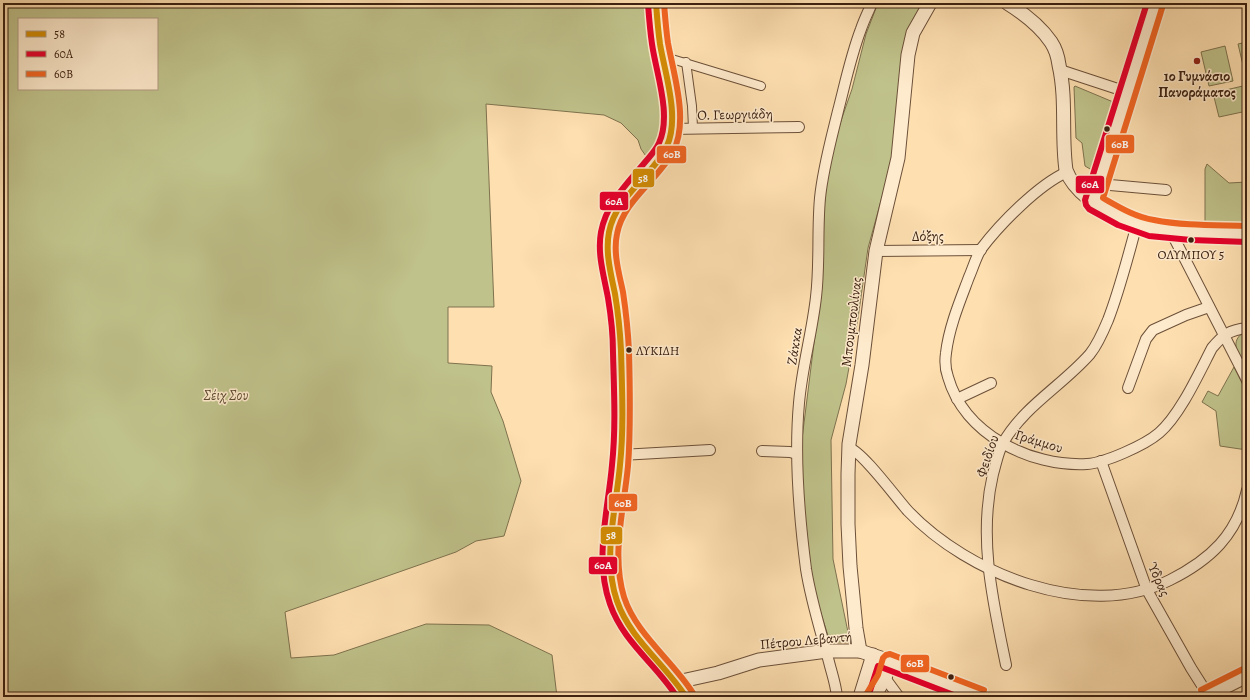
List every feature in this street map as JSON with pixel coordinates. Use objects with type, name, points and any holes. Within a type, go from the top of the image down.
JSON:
[{"type":"main road","points":[[656,3],[658,31],[671,104],[671,129],[668,143],[663,154],[618,210],[609,231],[609,264],[621,340],[622,390],[621,455],[611,550],[611,572],[614,592],[620,610],[634,634],[677,682],[686,697]]},
{"type":"street","name":"Ζάκκα","points":[[837,697],[837,690],[816,618],[806,571],[797,454],[799,400],[816,297],[819,252],[818,222],[824,167],[860,30],[872,3]]},
{"type":"street","name":"Μπουμπουλίνας","points":[[867,653],[856,628],[850,566],[848,524],[849,448],[862,365],[876,251],[898,158],[908,55],[913,33],[930,3]]},
{"type":"street","points":[[1007,3],[1032,21],[1052,43],[1060,70],[1064,96],[1065,165],[1067,172],[1078,188],[1093,202],[1114,215],[1137,224],[1170,230],[1247,234]]},
{"type":"street","points":[[1093,202],[1155,3]]},
{"type":"street","points":[[662,56],[686,62],[760,86]]},
{"type":"street","points":[[686,62],[693,128]]},
{"type":"street","points":[[1060,70],[1127,92]]},
{"type":"street","name":"Ο. Γεωργιάδη","points":[[671,129],[799,127]]},
{"type":"street","name":"Γράμμου","points":[[1067,172],[1052,180],[1017,209],[981,250],[955,316],[946,354],[947,376],[964,411],[986,432],[1003,444],[1020,452],[1053,462],[1087,464],[1101,461],[1147,442],[1159,434],[1170,422],[1212,348],[1224,335],[1235,329],[1247,328]]},
{"type":"street","points":[[1099,184],[1166,190]]},
{"type":"street","name":"Φειδίου","points":[[1006,665],[992,598],[988,568],[986,513],[991,485],[1003,444],[1014,426],[1033,406],[1077,368],[1100,338],[1112,309],[1137,224]]},
{"type":"street","points":[[1170,230],[1247,380]]},
{"type":"street","name":"Δόξης","points":[[876,251],[981,250]]},
{"type":"street","points":[[1128,388],[1146,339],[1153,330],[1186,315],[1209,307]]},
{"type":"street","points":[[957,399],[991,383]]},
{"type":"street","points":[[849,448],[854,450],[863,458],[917,520],[952,548],[1003,575],[1057,592],[1076,595],[1120,595],[1147,590],[1171,580],[1193,567],[1215,550],[1230,532],[1238,519],[1247,490]]},
{"type":"street","points":[[621,455],[710,450]]},
{"type":"street","points":[[762,451],[790,452],[797,454]]},
{"type":"street","name":"Ύδρας","points":[[1101,461],[1147,590],[1191,668],[1209,696]]},
{"type":"street","name":"Πέτρου Λεβαντή","points":[[677,682],[759,660],[826,652],[867,653],[981,697]]},
{"type":"street","points":[[860,697],[867,653]]},
{"type":"street","points":[[874,697],[885,678],[890,662]]},
{"type":"street","points":[[1209,696],[1247,676]]},
{"type":"street","points":[[885,678],[899,697]]},
{"type":"green space","name":"Σέιχ Σου","points":[[3,3],[645,3],[648,34],[664,117],[664,130],[661,142],[648,159],[641,149],[638,140],[621,123],[604,115],[486,104],[494,307],[448,307],[448,363],[492,366],[491,392],[503,421],[521,481],[504,536],[476,541],[456,552],[285,612],[291,658],[334,655],[426,624],[489,625],[552,655],[557,697],[3,697]]},
{"type":"green space","points":[[878,3],[925,3],[915,21],[898,139],[868,248],[858,318],[846,384],[831,440],[833,559],[850,642],[830,642],[807,569],[801,447],[821,287],[826,184],[836,135],[852,89],[866,34]]},
{"type":"green space","points":[[1247,42],[1247,78],[1246,78],[1238,44]]},
{"type":"green space","points":[[1225,46],[1233,81],[1209,86],[1201,52]]},
{"type":"green space","points":[[1247,85],[1247,111],[1219,117],[1213,93]]},
{"type":"green space","points":[[1075,86],[1118,104],[1097,173],[1085,166],[1082,143],[1076,138]]},
{"type":"green space","points":[[1207,164],[1229,183],[1247,182],[1247,232],[1205,231],[1205,169]]},
{"type":"green space","points":[[1247,331],[1247,371],[1238,355],[1236,344],[1237,339]]},
{"type":"green space","points":[[1234,367],[1247,393],[1247,450],[1220,446],[1216,411],[1202,402],[1208,391],[1218,396]]},
{"type":"transit line","name":"58","points":[[656,3],[660,44],[672,109],[671,135],[667,146],[653,167],[626,197],[619,208],[613,219],[608,240],[609,263],[617,308],[621,350],[622,408],[621,451],[610,550],[613,584],[617,601],[623,615],[639,639],[678,685],[686,697]]},
{"type":"transit line","name":"60Β","points":[[664,3],[668,43],[679,98],[680,127],[678,140],[673,152],[666,162],[626,211],[620,222],[616,241],[617,263],[623,292],[627,329],[630,394],[628,466],[618,548],[620,581],[624,597],[630,610],[646,635],[693,693]]},
{"type":"transit line","name":"60Α","points":[[1147,3],[1085,200],[1086,205],[1089,209],[1118,225],[1149,236],[1191,240],[1247,242]]},
{"type":"transit line","name":"60Α","points":[[648,4],[652,44],[664,107],[663,132],[655,150],[613,202],[604,221],[600,240],[602,265],[612,326],[614,409],[614,437],[605,517],[603,570],[605,587],[616,618],[631,641],[660,674],[677,697]]},
{"type":"transit line","name":"60Β","points":[[1163,5],[1103,198],[1121,208],[1147,219],[1188,224],[1247,226]]},
{"type":"transit line","name":"60Β","points":[[867,693],[878,675],[883,658],[890,654],[984,690]]},
{"type":"transit line","name":"60Α","points":[[868,697],[878,666],[959,697]]},
{"type":"transit line","name":"60Β","points":[[1201,690],[1243,669]]},
{"type":"place","name":"1ο Γυμνάσιο Πανοράματος","points":[[1197,61]]},
{"type":"place","name":"ΟΛΥΜΠΟΥ 5","points":[[1191,240]]},
{"type":"place","name":"ΛΥΚΙΔΗ","points":[[629,350]]}]
